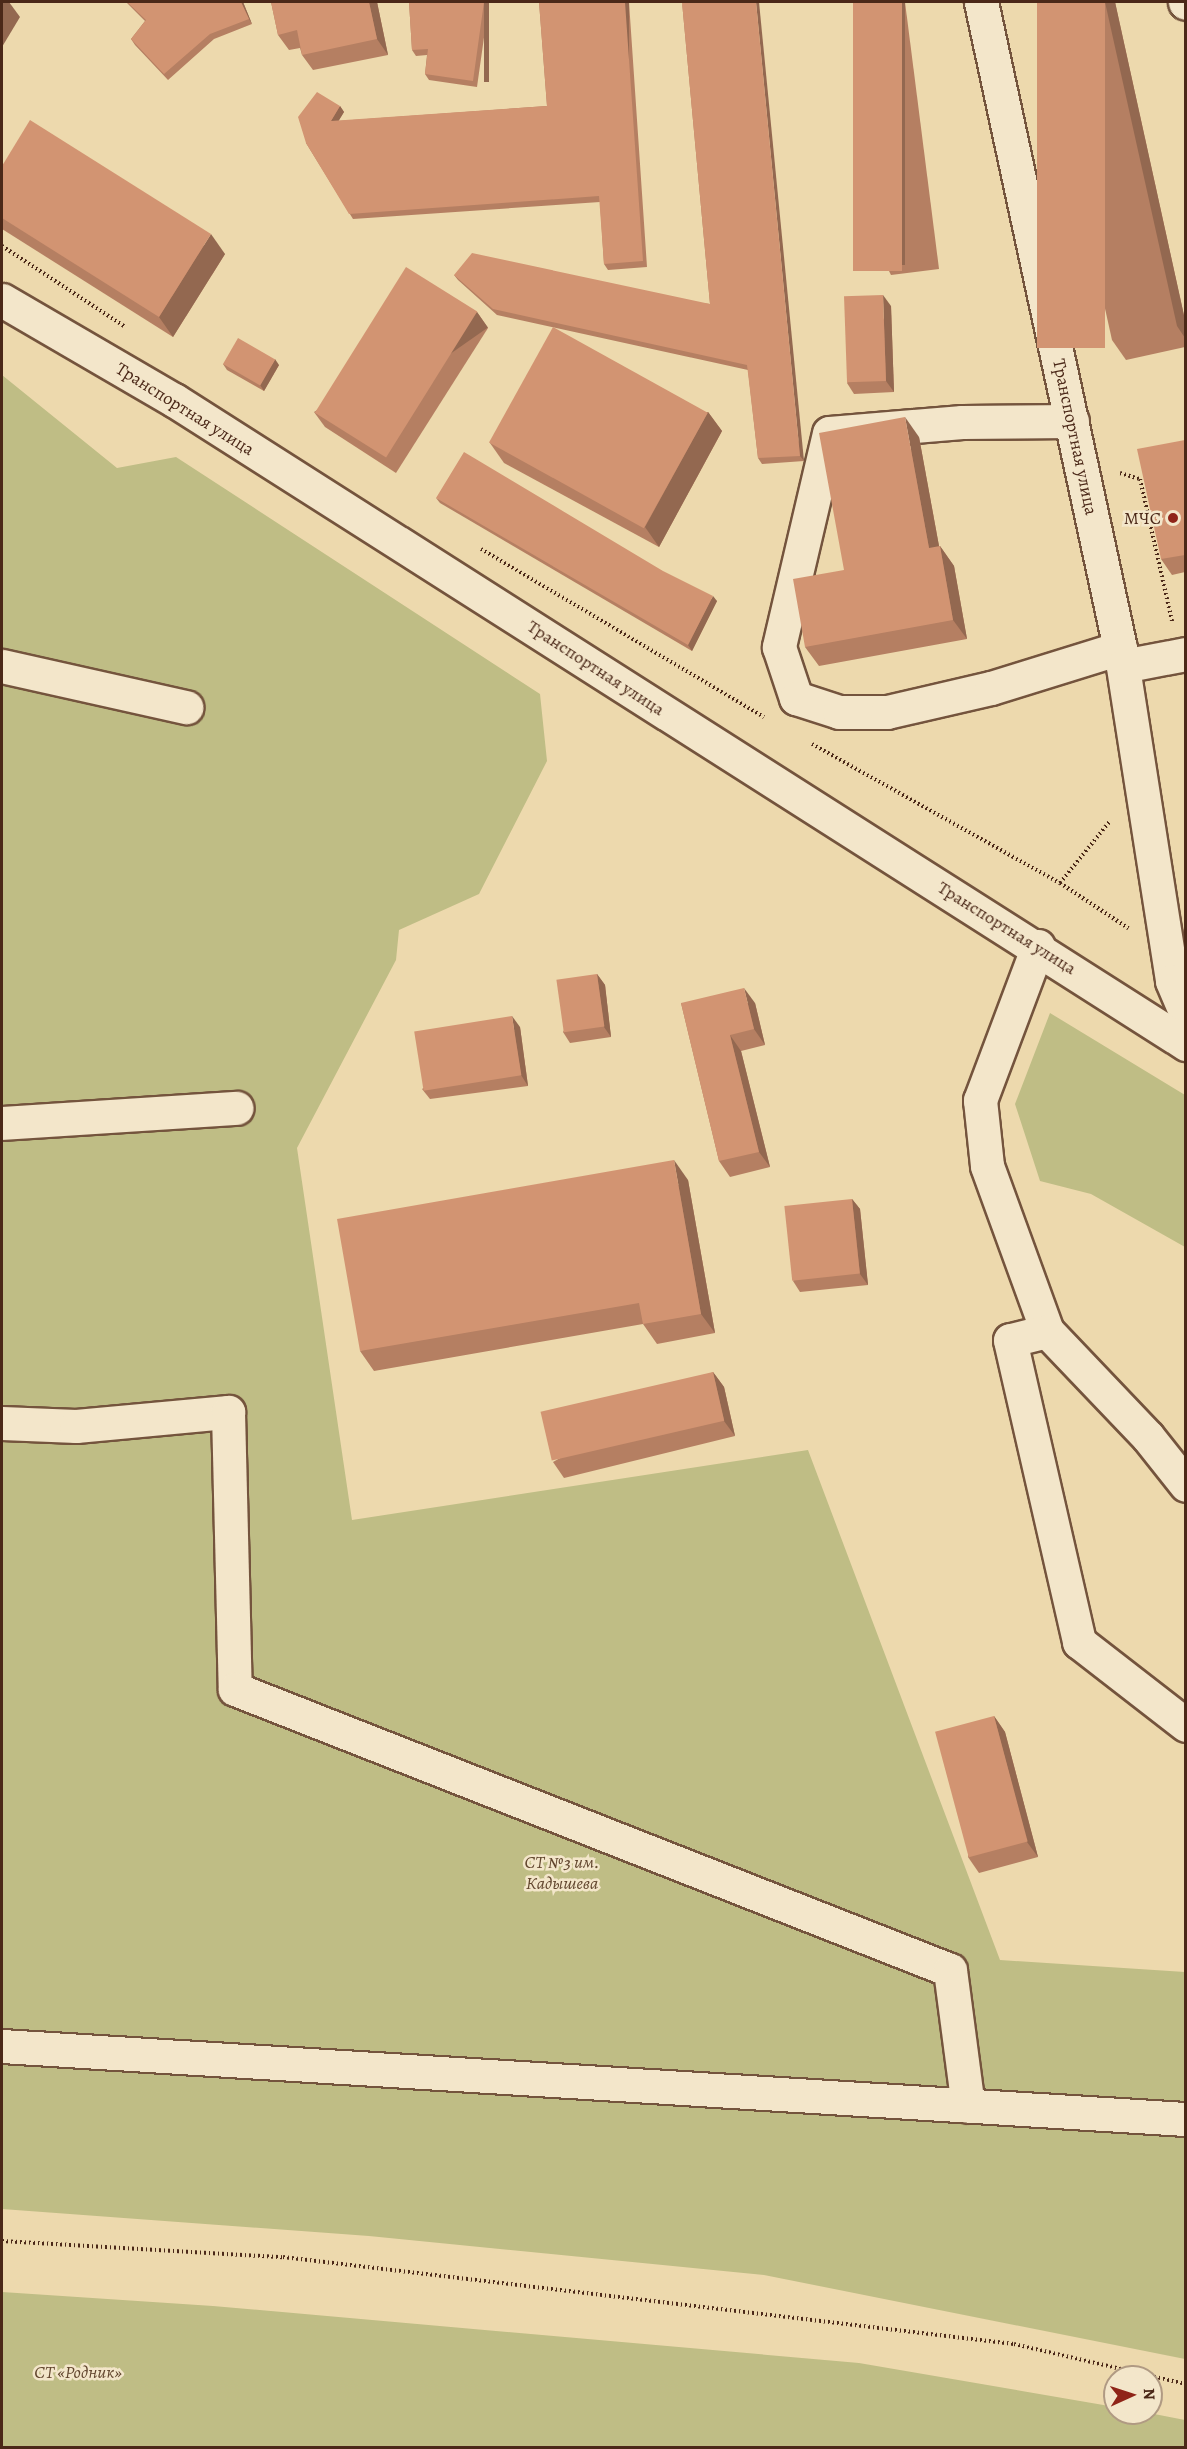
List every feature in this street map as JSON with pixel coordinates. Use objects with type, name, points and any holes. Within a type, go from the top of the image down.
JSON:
[{"type":"street","name":"Транспортная улица","points":[[981,2],[1122,657],[1172,981],[1185,1014]]},
{"type":"street","name":"Транспортная улица","points":[[2,300],[174,400],[1038,946],[1185,1044]]},
{"type":"street","points":[[1072,421],[962,422],[829,433],[779,647],[796,698],[839,712],[898,709],[1122,657],[1183,654]]},
{"type":"street","points":[[2,666],[186,707]]},
{"type":"street","points":[[1038,946],[980,1100],[987,1166],[1047,1331],[1148,1437],[1185,1485]]},
{"type":"street","points":[[2,1123],[237,1108]]},
{"type":"street","points":[[1047,1331],[1010,1340],[1079,1642],[1185,1725]]},
{"type":"street","points":[[2,1423],[76,1426],[228,1412],[235,1689],[950,1970],[968,2106]]},
{"type":"street","points":[[2,2046],[1185,2119]]},
{"type":"path","points":[[2,246],[129,329]]},
{"type":"path","points":[[1114,472],[1140,479],[1183,654]]},
{"type":"path","points":[[471,543],[768,719]]},
{"type":"path","points":[[810,743],[1060,883],[1168,955]]},
{"type":"path","points":[[1060,883],[1140,783]]},
{"type":"path","points":[[2,2241],[283,2257],[1002,2343],[1185,2384]]},
{"type":"green space","name":"СТ №3 им. Кадышева","points":[[2,375],[117,468],[176,457],[540,694],[547,761],[479,894],[399,930],[396,960],[297,1148],[352,1520],[808,1450],[1000,1960],[1185,1972],[1185,2359],[764,2275],[369,2236],[2,2209]]},
{"type":"green space","points":[[1050,1013],[1185,1095],[1185,1247],[1091,1194],[1040,1181],[1015,1104]]},
{"type":"green space","name":"СТ «Родник»","points":[[2,2292],[213,2306],[859,2363],[1103,2405],[1103,2425],[1163,2425],[1163,2416],[1185,2420],[1185,2447],[2,2447]]},
{"type":"building","points":[[127,2],[241,2],[249,19],[210,34],[164,74],[131,39],[146,20]]},
{"type":"building","points":[[271,2],[369,2],[377,39],[302,55],[297,30],[278,35]]},
{"type":"building","points":[[409,2],[484,2],[473,81],[425,74],[428,49],[412,50]]},
{"type":"building","points":[[539,2],[625,2],[643,261],[604,264],[599,196],[349,214],[306,143],[298,117],[317,92],[340,106],[331,121],[547,106]]},
{"type":"building","points":[[682,2],[756,2],[800,456],[758,458],[747,365],[493,309],[454,275],[472,253],[710,304]]},
{"type":"building","points":[[853,2],[902,2],[902,271],[853,271]]},
{"type":"building","points":[[1037,2],[1105,2],[1105,348],[1037,348]]},
{"type":"building","points":[[30,120],[211,234],[159,317],[2,218],[2,166]]},
{"type":"building","points":[[406,267],[477,312],[386,457],[315,413]]},
{"type":"building","points":[[883,295],[886,381],[847,382],[844,296]]},
{"type":"building","points":[[553,327],[708,413],[644,528],[489,442]]},
{"type":"building","points":[[238,338],[275,359],[260,385],[223,364]]},
{"type":"building","points":[[905,417],[929,548],[940,546],[953,620],[805,647],[793,579],[844,570],[819,433]]},
{"type":"building","name":"МЧС","points":[[1185,440],[1185,555],[1161,559],[1137,449]]},
{"type":"building","points":[[464,452],[663,571],[713,596],[688,645],[436,498]]},
{"type":"building","points":[[597,974],[604,1026],[564,1032],[556,980]]},
{"type":"building","points":[[744,988],[754,1029],[730,1035],[759,1152],[719,1161],[681,1003]]},
{"type":"building","points":[[512,1016],[521,1075],[424,1091],[414,1031]]},
{"type":"building","points":[[674,1160],[701,1314],[643,1324],[639,1303],[360,1351],[337,1219]]},
{"type":"building","points":[[852,1199],[860,1274],[792,1281],[784,1206]]},
{"type":"building","points":[[713,1372],[724,1421],[552,1461],[541,1412]]},
{"type":"building","points":[[994,1716],[1028,1842],[969,1857],[935,1732]]},
{"type":"place","name":"МЧС","points":[[1173,518]]}]
